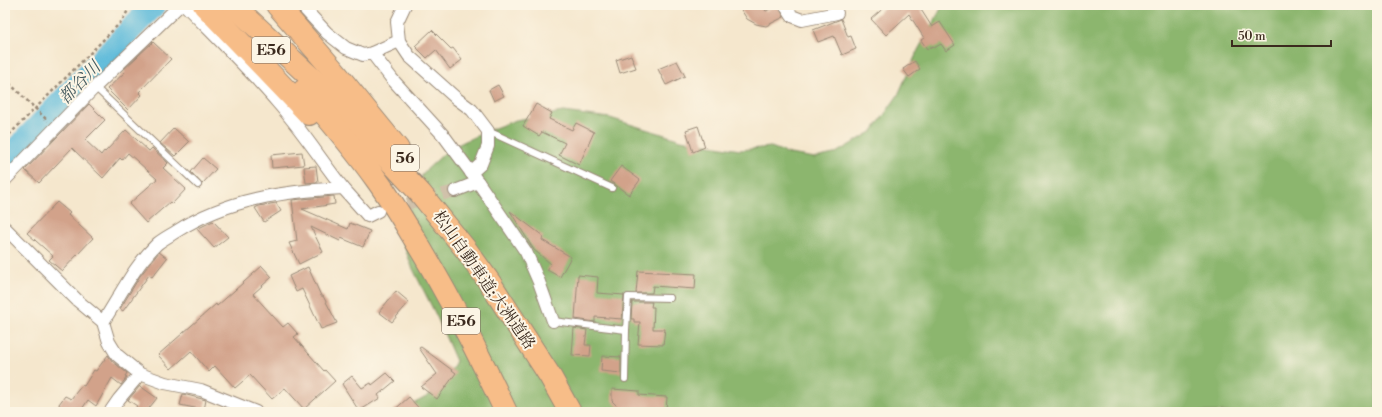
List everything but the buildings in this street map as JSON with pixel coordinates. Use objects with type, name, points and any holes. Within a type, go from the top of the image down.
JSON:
[{"type":"highway","points":[[204,5],[316,89]]},
{"type":"highway","name":"松山自動車道;大洲道路","points":[[233,5],[422,194],[467,250],[550,376],[570,412]]},
{"type":"highway","points":[[278,5],[316,89]]},
{"type":"highway","name":"松山自動車道;大洲道路","points":[[316,89],[354,164],[411,233],[457,312],[506,412]]},
{"type":"street","points":[[5,180],[95,87],[180,5]]},
{"type":"street","points":[[185,5],[277,102],[304,134],[343,188],[368,216],[378,211]]},
{"type":"street","points":[[301,5],[327,34],[346,48],[363,55],[372,53],[399,41]]},
{"type":"street","points":[[405,5],[397,22],[399,41],[409,56],[456,99],[472,110],[488,130],[488,146],[475,178],[455,191]]},
{"type":"street","points":[[785,5],[792,16],[802,20],[837,13]]},
{"type":"street","points":[[372,53],[392,79],[444,136],[526,252],[553,321]]},
{"type":"street","points":[[103,322],[133,272],[157,244],[186,225],[223,207],[257,198],[286,193],[343,188]]},
{"type":"street","points":[[5,228],[78,301],[103,322],[109,342],[117,355],[140,374],[165,383],[201,390],[256,412]]},
{"type":"street","points":[[110,412],[140,374]]},
{"type":"lane","points":[[95,87],[198,186]]},
{"type":"lane","points":[[488,130],[612,188]]},
{"type":"lane","points":[[626,379],[628,297],[670,298]]},
{"type":"lane","points":[[553,321],[626,330]]},
{"type":"path","points":[[5,139],[122,21],[131,5]]},
{"type":"path","points":[[5,79],[55,128]]},
{"type":"green space","points":[[943,5],[1377,5],[1377,412],[398,412],[441,389],[456,361],[437,317],[412,267],[403,243],[408,214],[423,173],[449,149],[484,132],[516,120],[563,112],[610,118],[681,140],[740,150],[771,147],[790,154],[815,158],[834,154],[873,131],[898,95],[918,50]]},
{"type":"waterway","name":"都谷川","points":[[5,161],[154,5]]},
{"type":"tunnel","points":[[390,208],[455,191]]}]
